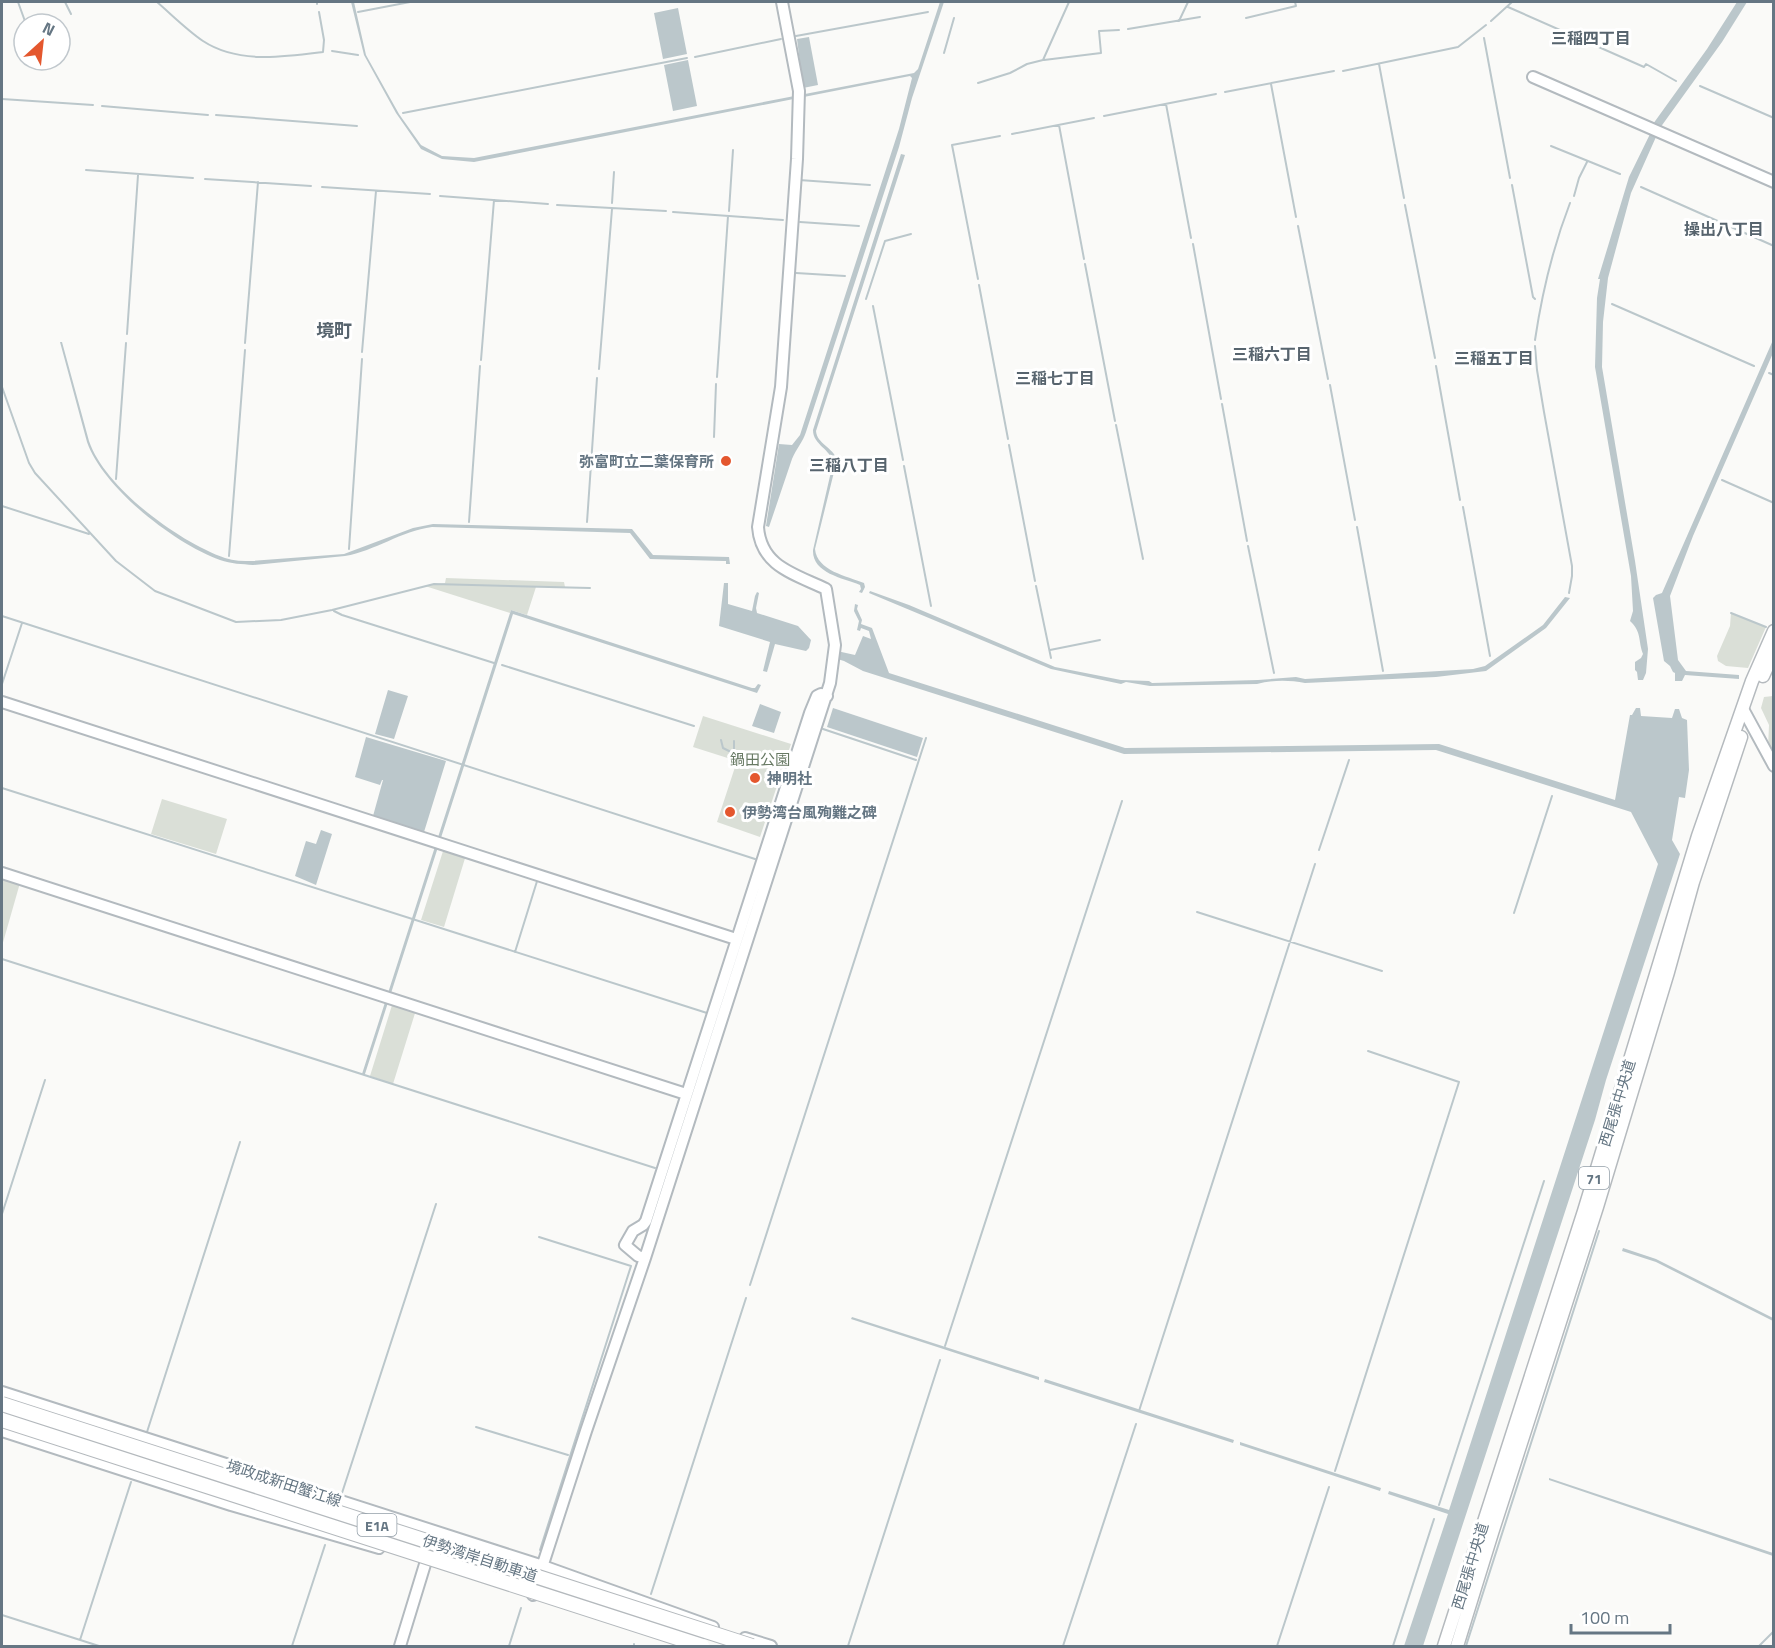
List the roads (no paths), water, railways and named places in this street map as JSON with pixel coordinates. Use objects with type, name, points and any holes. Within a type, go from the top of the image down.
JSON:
[{"type":"highway","name":"伊勢湾岸自動車道","points":[[2,1404],[752,1647]]},
{"type":"highway","name":"伊勢湾岸自動車道","points":[[2,1420],[702,1647]]},
{"type":"main road","name":"西尾張中央道","points":[[1457,1647],[1594,1216],[1745,713],[1752,681],[1773,631]]},
{"type":"main road","name":"西尾張中央道","points":[[1444,1647],[1584,1211],[1698,836],[1745,713],[1773,652]]},
{"type":"street","points":[[533,1595],[827,696],[833,660],[835,645],[826,589],[778,566],[768,557],[759,539],[758,527],[780,387],[797,159],[799,95],[782,2]]},
{"type":"street","points":[[1533,77],[1773,182]]},
{"type":"street","points":[[645,1258],[638,1256],[625,1245],[633,1231],[646,1221],[810,713],[817,696],[821,694],[827,696]]},
{"type":"street","points":[[2,702],[736,939]]},
{"type":"street","points":[[1745,713],[1773,766]]},
{"type":"street","points":[[2,873],[687,1094]]},
{"type":"street","name":"境政成新田蟹江線","points":[[2,1392],[543,1566],[771,1647]]},
{"type":"street","points":[[2,1431],[231,1505],[426,1562],[694,1647]]},
{"type":"street","points":[[400,1647],[426,1562]]},
{"type":"waterway","points":[[18,2],[22,12]]},
{"type":"waterway","points":[[65,2],[70,12]]},
{"type":"waterway","points":[[157,2],[203,41],[231,53],[262,57],[323,52],[324,40],[319,12]]},
{"type":"waterway","points":[[358,12],[410,2]]},
{"type":"waterway","points":[[978,83],[1043,60],[1069,2]]},
{"type":"waterway","points":[[1179,21],[1188,2]]},
{"type":"waterway","points":[[1246,18],[1296,6],[1295,2]]},
{"type":"waterway","points":[[1491,21],[1512,2]]},
{"type":"waterway","points":[[1508,7],[1644,67],[1646,64],[1676,81]]},
{"type":"waterway","points":[[796,36],[928,12]]},
{"type":"waterway","points":[[1128,29],[1200,17]]},
{"type":"waterway","points":[[944,53],[954,18]]},
{"type":"waterway","points":[[1343,71],[1458,47],[1486,25]]},
{"type":"waterway","points":[[1044,60],[1101,53],[1099,31],[1119,30]]},
{"type":"waterway","points":[[1484,38],[1510,178]]},
{"type":"waterway","points":[[695,57],[781,39]]},
{"type":"waterway","points":[[332,51],[358,55]]},
{"type":"waterway","points":[[403,113],[687,58]]},
{"type":"waterway","points":[[1379,64],[1404,198]]},
{"type":"waterway","points":[[1225,92],[1334,71]]},
{"type":"waterway","points":[[1271,84],[1296,217]]},
{"type":"waterway","points":[[1700,86],[1774,118]]},
{"type":"waterway","points":[[1104,116],[1216,94]]},
{"type":"waterway","points":[[2,99],[93,105]]},
{"type":"waterway","points":[[1166,104],[1191,238]]},
{"type":"waterway","points":[[102,106],[208,115]]},
{"type":"waterway","points":[[216,115],[357,126]]},
{"type":"waterway","points":[[1012,134],[1094,118]]},
{"type":"waterway","points":[[1059,125],[1084,259]]},
{"type":"waterway","points":[[978,279],[952,145],[1000,136]]},
{"type":"waterway","points":[[1551,146],[1620,174]]},
{"type":"waterway","points":[[729,211],[733,150]]},
{"type":"waterway","points":[[1574,196],[1587,162]]},
{"type":"waterway","points":[[86,170],[193,178]]},
{"type":"waterway","points":[[612,203],[614,172]]},
{"type":"waterway","points":[[127,334],[138,175]]},
{"type":"waterway","points":[[205,179],[311,186]]},
{"type":"waterway","points":[[799,180],[870,185]]},
{"type":"waterway","points":[[245,343],[258,182]]},
{"type":"waterway","points":[[1512,185],[1535,299]]},
{"type":"waterway","points":[[322,187],[430,194]]},
{"type":"waterway","points":[[1641,187],[1774,246]]},
{"type":"waterway","points":[[362,352],[376,191]]},
{"type":"waterway","points":[[440,196],[548,204]]},
{"type":"waterway","points":[[481,360],[494,200]]},
{"type":"waterway","points":[[1535,340],[1549,270],[1570,203]]},
{"type":"waterway","points":[[557,205],[666,211]]},
{"type":"waterway","points":[[1405,205],[1435,358]]},
{"type":"waterway","points":[[599,369],[612,209]]},
{"type":"waterway","points":[[673,212],[783,220]]},
{"type":"waterway","points":[[717,377],[728,216]]},
{"type":"waterway","points":[[800,222],[859,226]]},
{"type":"waterway","points":[[1298,226],[1328,379]]},
{"type":"waterway","points":[[866,299],[885,241],[911,234]]},
{"type":"waterway","points":[[1193,244],[1221,399]]},
{"type":"waterway","points":[[1085,264],[1115,421]]},
{"type":"waterway","points":[[796,273],[845,276]]},
{"type":"waterway","points":[[979,285],[1008,439]]},
{"type":"waterway","points":[[1612,304],[1754,366]]},
{"type":"waterway","points":[[873,306],[903,460]]},
{"type":"waterway","points":[[116,479],[126,343]]},
{"type":"waterway","points":[[1535,346],[1544,412],[1572,566],[1569,593]]},
{"type":"waterway","points":[[229,556],[245,350]]},
{"type":"waterway","points":[[349,549],[362,359]]},
{"type":"waterway","points":[[469,522],[480,366]]},
{"type":"waterway","points":[[1436,366],[1460,500]]},
{"type":"waterway","points":[[1769,373],[1774,375]]},
{"type":"waterway","points":[[587,522],[597,378]]},
{"type":"waterway","points":[[714,437],[716,384]]},
{"type":"waterway","points":[[1330,385],[1355,520]]},
{"type":"waterway","points":[[2,387],[29,463],[35,473],[116,561],[155,591],[236,622],[281,620],[332,610],[434,584],[590,588]]},
{"type":"waterway","points":[[1222,404],[1247,541]]},
{"type":"waterway","points":[[1116,425],[1143,559]]},
{"type":"waterway","points":[[1009,445],[1035,581]]},
{"type":"waterway","points":[[904,466],[931,606]]},
{"type":"waterway","points":[[1722,480],[1774,503]]},
{"type":"waterway","points":[[2,506],[89,534]]},
{"type":"waterway","points":[[1463,507],[1490,656]]},
{"type":"waterway","points":[[1357,527],[1383,671]]},
{"type":"waterway","points":[[1248,546],[1274,673]]},
{"type":"waterway","points":[[1036,586],[1051,658]]},
{"type":"waterway","points":[[334,611],[494,663]]},
{"type":"waterway","points":[[1731,613],[1766,627]]},
{"type":"waterway","points":[[2,616],[755,859]]},
{"type":"waterway","points":[[2,684],[22,623]]},
{"type":"waterway","points":[[1050,650],[1100,640]]},
{"type":"waterway","points":[[502,665],[694,726]]},
{"type":"waterway","points":[[823,729],[916,760]]},
{"type":"waterway","points":[[750,1285],[926,738]]},
{"type":"waterway","points":[[721,740],[723,748],[731,752],[734,750],[734,741]]},
{"type":"waterway","points":[[1319,850],[1349,760]]},
{"type":"waterway","points":[[2,788],[707,1013]]},
{"type":"waterway","points":[[1514,913],[1552,796]]},
{"type":"waterway","points":[[945,1346],[1122,801]]},
{"type":"waterway","points":[[1139,1411],[1315,864]]},
{"type":"waterway","points":[[515,952],[538,878]]},
{"type":"waterway","points":[[1197,912],[1382,971]]},
{"type":"waterway","points":[[2,959],[655,1168]]},
{"type":"waterway","points":[[1335,1471],[1459,1082],[1368,1051]]},
{"type":"waterway","points":[[2,1214],[45,1080]]},
{"type":"waterway","points":[[147,1432],[240,1142]]},
{"type":"waterway","points":[[1439,1505],[1544,1181]]},
{"type":"waterway","points":[[342,1493],[436,1204]]},
{"type":"waterway","points":[[1466,1646],[1599,1231]]},
{"type":"waterway","points":[[539,1237],[631,1266],[540,1550]]},
{"type":"waterway","points":[[651,1594],[746,1298]]},
{"type":"waterway","points":[[848,1646],[940,1360]]},
{"type":"waterway","points":[[1063,1646],[1136,1424]]},
{"type":"waterway","points":[[476,1427],[568,1455]]},
{"type":"waterway","points":[[80,1640],[131,1482]]},
{"type":"waterway","points":[[1277,1646],[1329,1487]]},
{"type":"waterway","points":[[1393,1646],[1434,1519]]},
{"type":"waterway","points":[[292,1646],[325,1545]]},
{"type":"waterway","points":[[509,1646],[521,1608]]},
{"type":"waterway","points":[[2,1615],[99,1646]]},
{"type":"waterway","points":[[1759,1646],[1774,1631]]},
{"type":"place","name":"弥富町立二葉保育所","points":[[726,461]]},
{"type":"place","name":"神明社","points":[[755,778]]},
{"type":"place","name":"伊勢湾台風殉難之碑","points":[[730,812]]},
{"type":"district","name":"三稲四丁目","points":[[1591,38]]},
{"type":"district","name":"操出八丁目","points":[[1724,229]]},
{"type":"district","name":"境町","points":[[334,330]]},
{"type":"district","name":"三稲六丁目","points":[[1272,354]]},
{"type":"district","name":"三稲五丁目","points":[[1494,358]]},
{"type":"district","name":"三稲七丁目","points":[[1055,378]]},
{"type":"district","name":"三稲八丁目","points":[[849,465]]},
{"type":"park label","name":"鍋田公園","points":[[760,759]]}]
